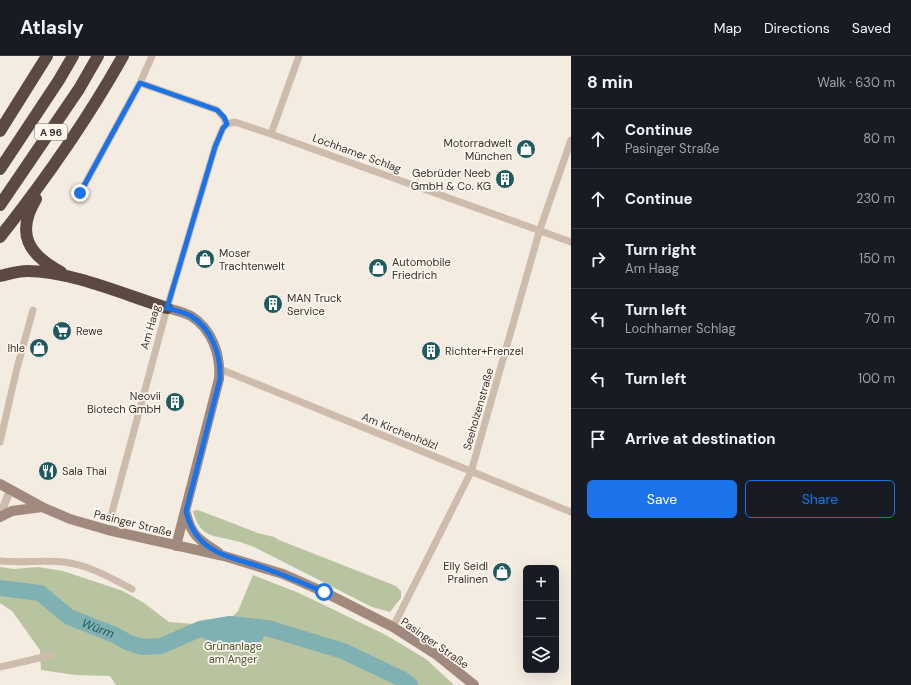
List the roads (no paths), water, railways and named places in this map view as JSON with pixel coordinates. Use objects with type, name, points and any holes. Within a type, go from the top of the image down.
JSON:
[{"type":"highway","points":[[0,131],[47,56]]},
{"type":"highway","name":"A 96","points":[[0,169],[59,80],[73,56]]},
{"type":"highway","name":"A 96","points":[[0,205],[57,122],[98,56]]},
{"type":"highway","points":[[0,237],[52,169],[97,101],[123,56]]},
{"type":"highway","points":[[52,169],[28,217],[26,230],[27,238],[36,256],[45,264],[71,278]]},
{"type":"highway","points":[[0,276],[27,271],[71,278],[167,308]]},
{"type":"main road","points":[[167,308],[190,316],[204,326],[215,345],[220,369],[220,379],[176,546]]},
{"type":"main road","name":"Pasinger Straße","points":[[0,484],[42,506],[88,524],[176,546],[224,556],[283,574],[324,592],[393,628],[437,655],[474,685]]},
{"type":"main road","points":[[0,516],[12,511],[42,506]]},
{"type":"main road","points":[[186,511],[189,524],[195,535],[224,556]]},
{"type":"street","points":[[80,193],[140,83],[152,56]]},
{"type":"street","points":[[271,134],[298,56]]},
{"type":"street","points":[[140,83],[217,110],[224,117],[227,124]]},
{"type":"street","name":"Lochhamer Schlag","points":[[227,124],[235,122],[271,134],[540,229],[571,242]]},
{"type":"street","name":"Am Haag","points":[[111,516],[167,308],[215,147],[223,128],[227,124]]},
{"type":"street","name":"Seeholzenstraße","points":[[393,628],[471,472],[540,229],[571,140]]},
{"type":"street","points":[[0,442],[17,368],[33,310]]},
{"type":"street","name":"Am Kirchenhölzl","points":[[220,369],[571,512]]},
{"type":"street","points":[[0,516],[10,490]]},
{"type":"street","points":[[0,561],[19,563],[64,562],[83,566],[132,589]]},
{"type":"street","points":[[0,667],[52,655]]},
{"type":"waterway","name":"Würm","points":[[0,588],[40,593],[69,617],[115,635],[129,643],[143,647],[161,646],[200,629],[230,624],[267,628],[343,651],[402,679],[410,685]]},
{"type":"waterway","name":"Würm","points":[[206,631],[224,636],[256,635]]},
{"type":"place","name":"Motorradwelt München","points":[[526,149]]},
{"type":"place","name":"Gebrüder Neeb GmbH & Co. KG","points":[[505,179]]},
{"type":"place","name":"Moser Trachtenwelt","points":[[205,259]]},
{"type":"place","name":"Automobile Friedrich","points":[[378,268]]},
{"type":"place","name":"MAN Truck Service","points":[[273,304]]},
{"type":"place","name":"Rewe","points":[[62,331]]},
{"type":"place","name":"Ihle","points":[[39,348]]},
{"type":"place","name":"Richter+Frenzel","points":[[431,351]]},
{"type":"place","name":"Neovii Biotech GmbH","points":[[175,402]]},
{"type":"place","name":"Sala Thai","points":[[48,471]]},
{"type":"place","name":"Elly Seidl Pralinen","points":[[502,572]]},
{"type":"park label","name":"Grünanlage am Anger","points":[[233,652]]}]
